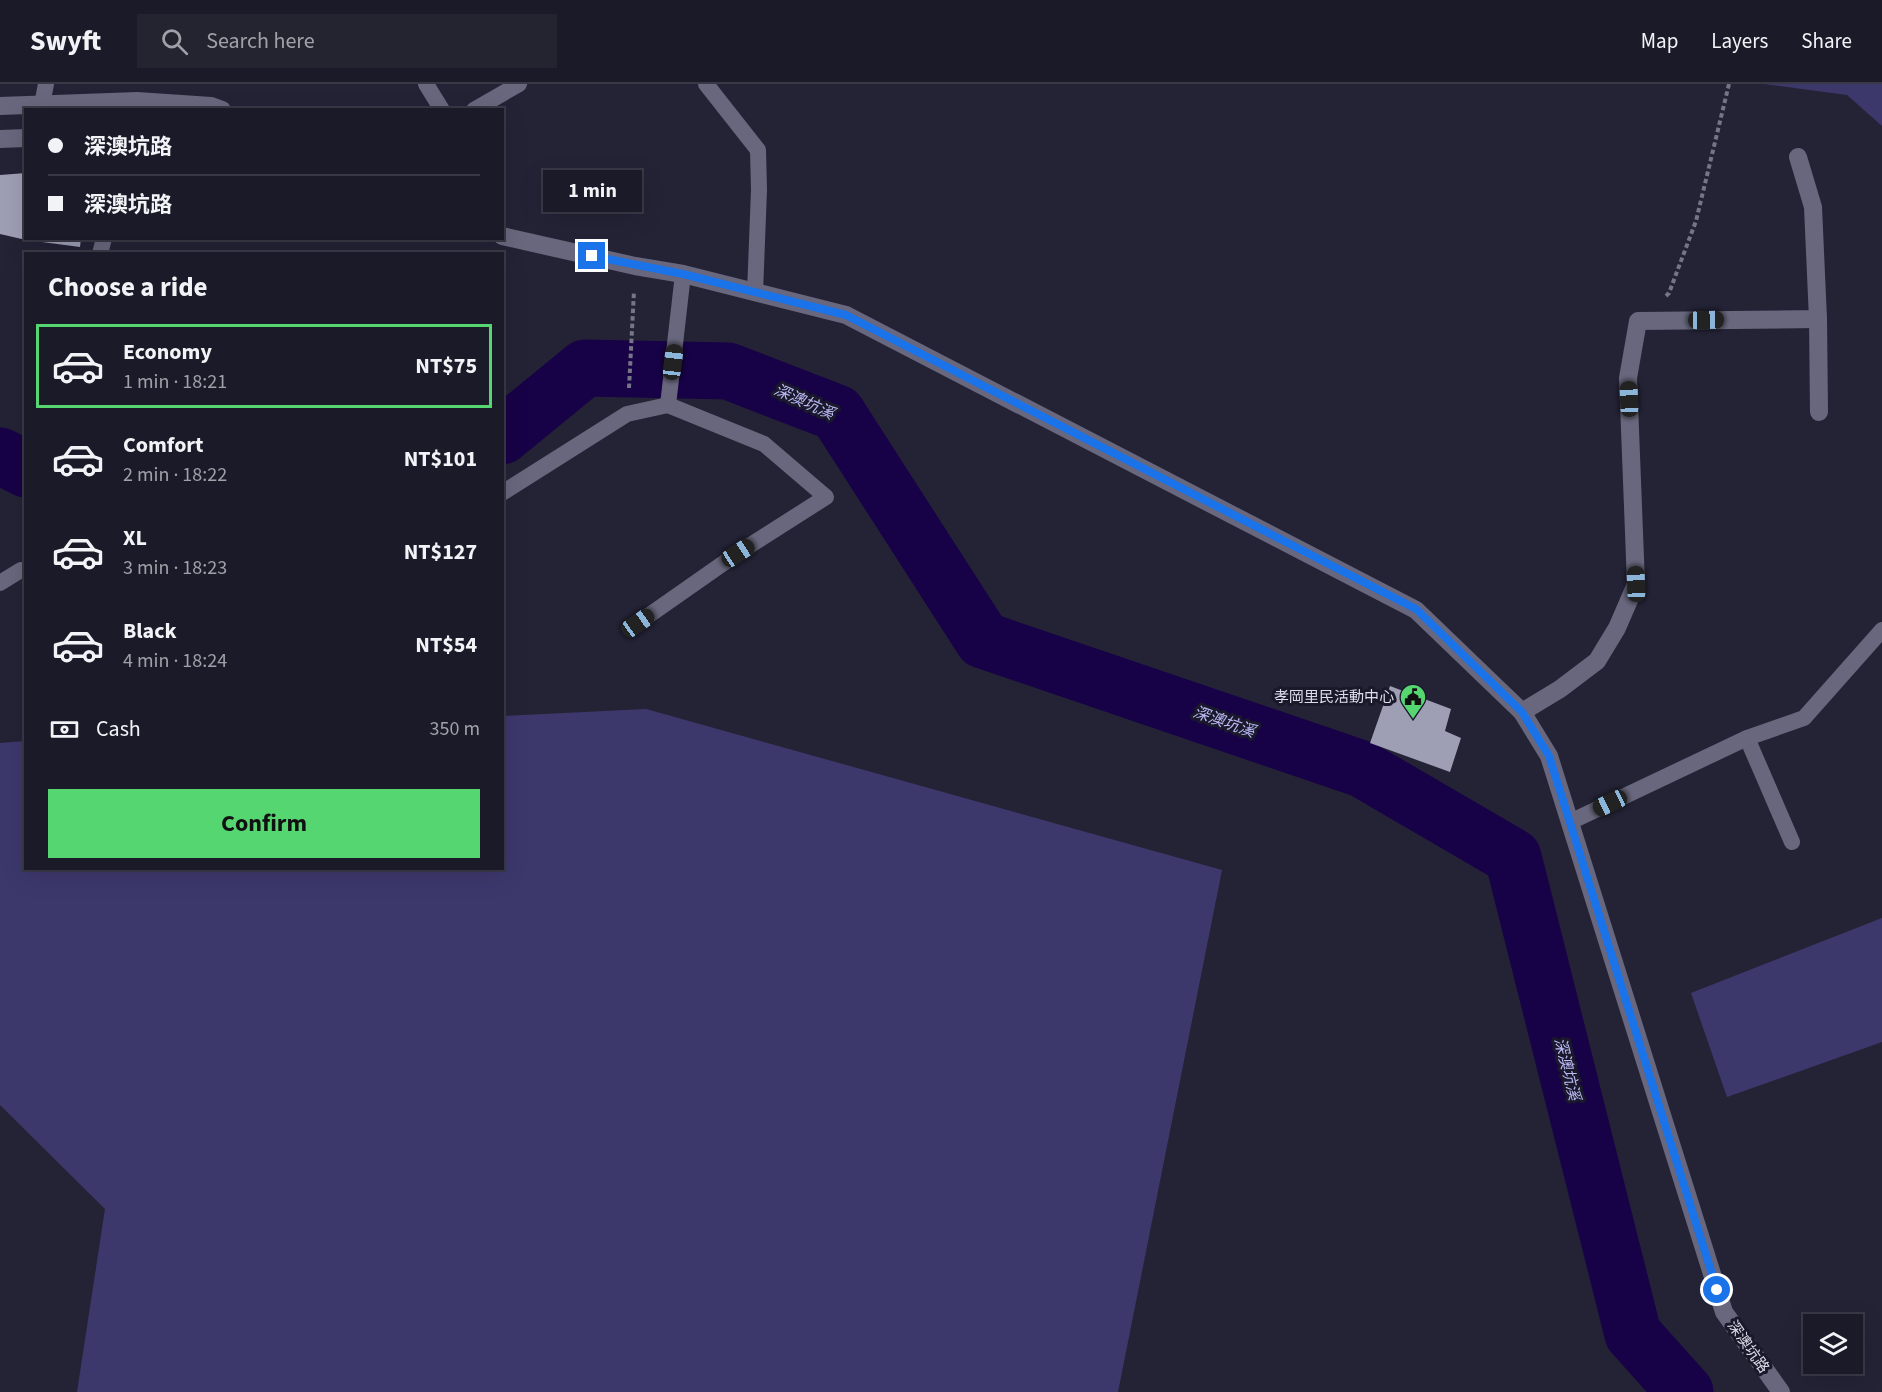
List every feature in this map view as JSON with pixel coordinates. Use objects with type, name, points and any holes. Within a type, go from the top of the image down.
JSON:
[{"type":"main road","points":[[0,106],[136,105],[216,108]]},
{"type":"main road","points":[[0,139],[24,138]]},
{"type":"main road","points":[[1798,157],[1813,207],[1819,412]]},
{"type":"main road","name":"深澳坑路","points":[[504,236],[635,266],[683,274],[846,315],[1416,609],[1522,712],[1549,756],[1724,1312],[1781,1392]]},
{"type":"main road","points":[[1522,712],[1560,689],[1597,661],[1617,628],[1636,584],[1628,378],[1638,321],[1818,319]]},
{"type":"lane","points":[[41,106],[46,84]]},
{"type":"lane","points":[[426,84],[441,108]]},
{"type":"lane","points":[[477,108],[519,84]]},
{"type":"lane","points":[[706,84],[758,150],[759,190],[755,293]]},
{"type":"lane","points":[[668,405],[683,274]]},
{"type":"lane","points":[[504,492],[627,414],[668,405],[764,444],[826,497],[738,553],[638,623]]},
{"type":"lane","points":[[0,583],[21,570],[24,571]]},
{"type":"lane","points":[[1570,822],[1747,738],[1804,718],[1882,630]]},
{"type":"lane","points":[[1747,738],[1792,842]]},
{"type":"path","points":[[1638,321],[1669,293],[1696,221],[1729,84]]},
{"type":"path","points":[[627,414],[635,266]]},
{"type":"shaded area","points":[[1764,84],[1882,84],[1882,126],[1847,95]]},
{"type":"shaded area","points":[[646,709],[1222,870],[1118,1392],[77,1392],[105,1209],[0,1105],[0,743],[24,741],[24,870],[504,870],[504,716]]},
{"type":"shaded area","points":[[1882,918],[1882,1042],[1727,1097],[1691,993]]},
{"type":"building","points":[[24,173],[24,240],[0,234],[0,175]]},
{"type":"building","points":[[27,240],[81,240],[80,247]]},
{"type":"building","name":"孝岡里民活動中心","points":[[1390,686],[1451,709],[1445,731],[1461,738],[1450,772],[1370,743]]},
{"type":"waterway","name":"深澳坑溪","points":[[504,434],[585,368],[728,371],[837,413],[983,640],[1362,769],[1513,857],[1633,1334],[1685,1392]]},
{"type":"waterway","name":"深澳坑溪","points":[[0,456],[24,468]]},
{"type":"place","name":"孝岡里民活動中心","points":[[1413,720]]},
{"type":"route","points":[[592,256],[683,274],[846,315],[1416,609],[1522,712],[1549,756],[1717,1290]]}]
